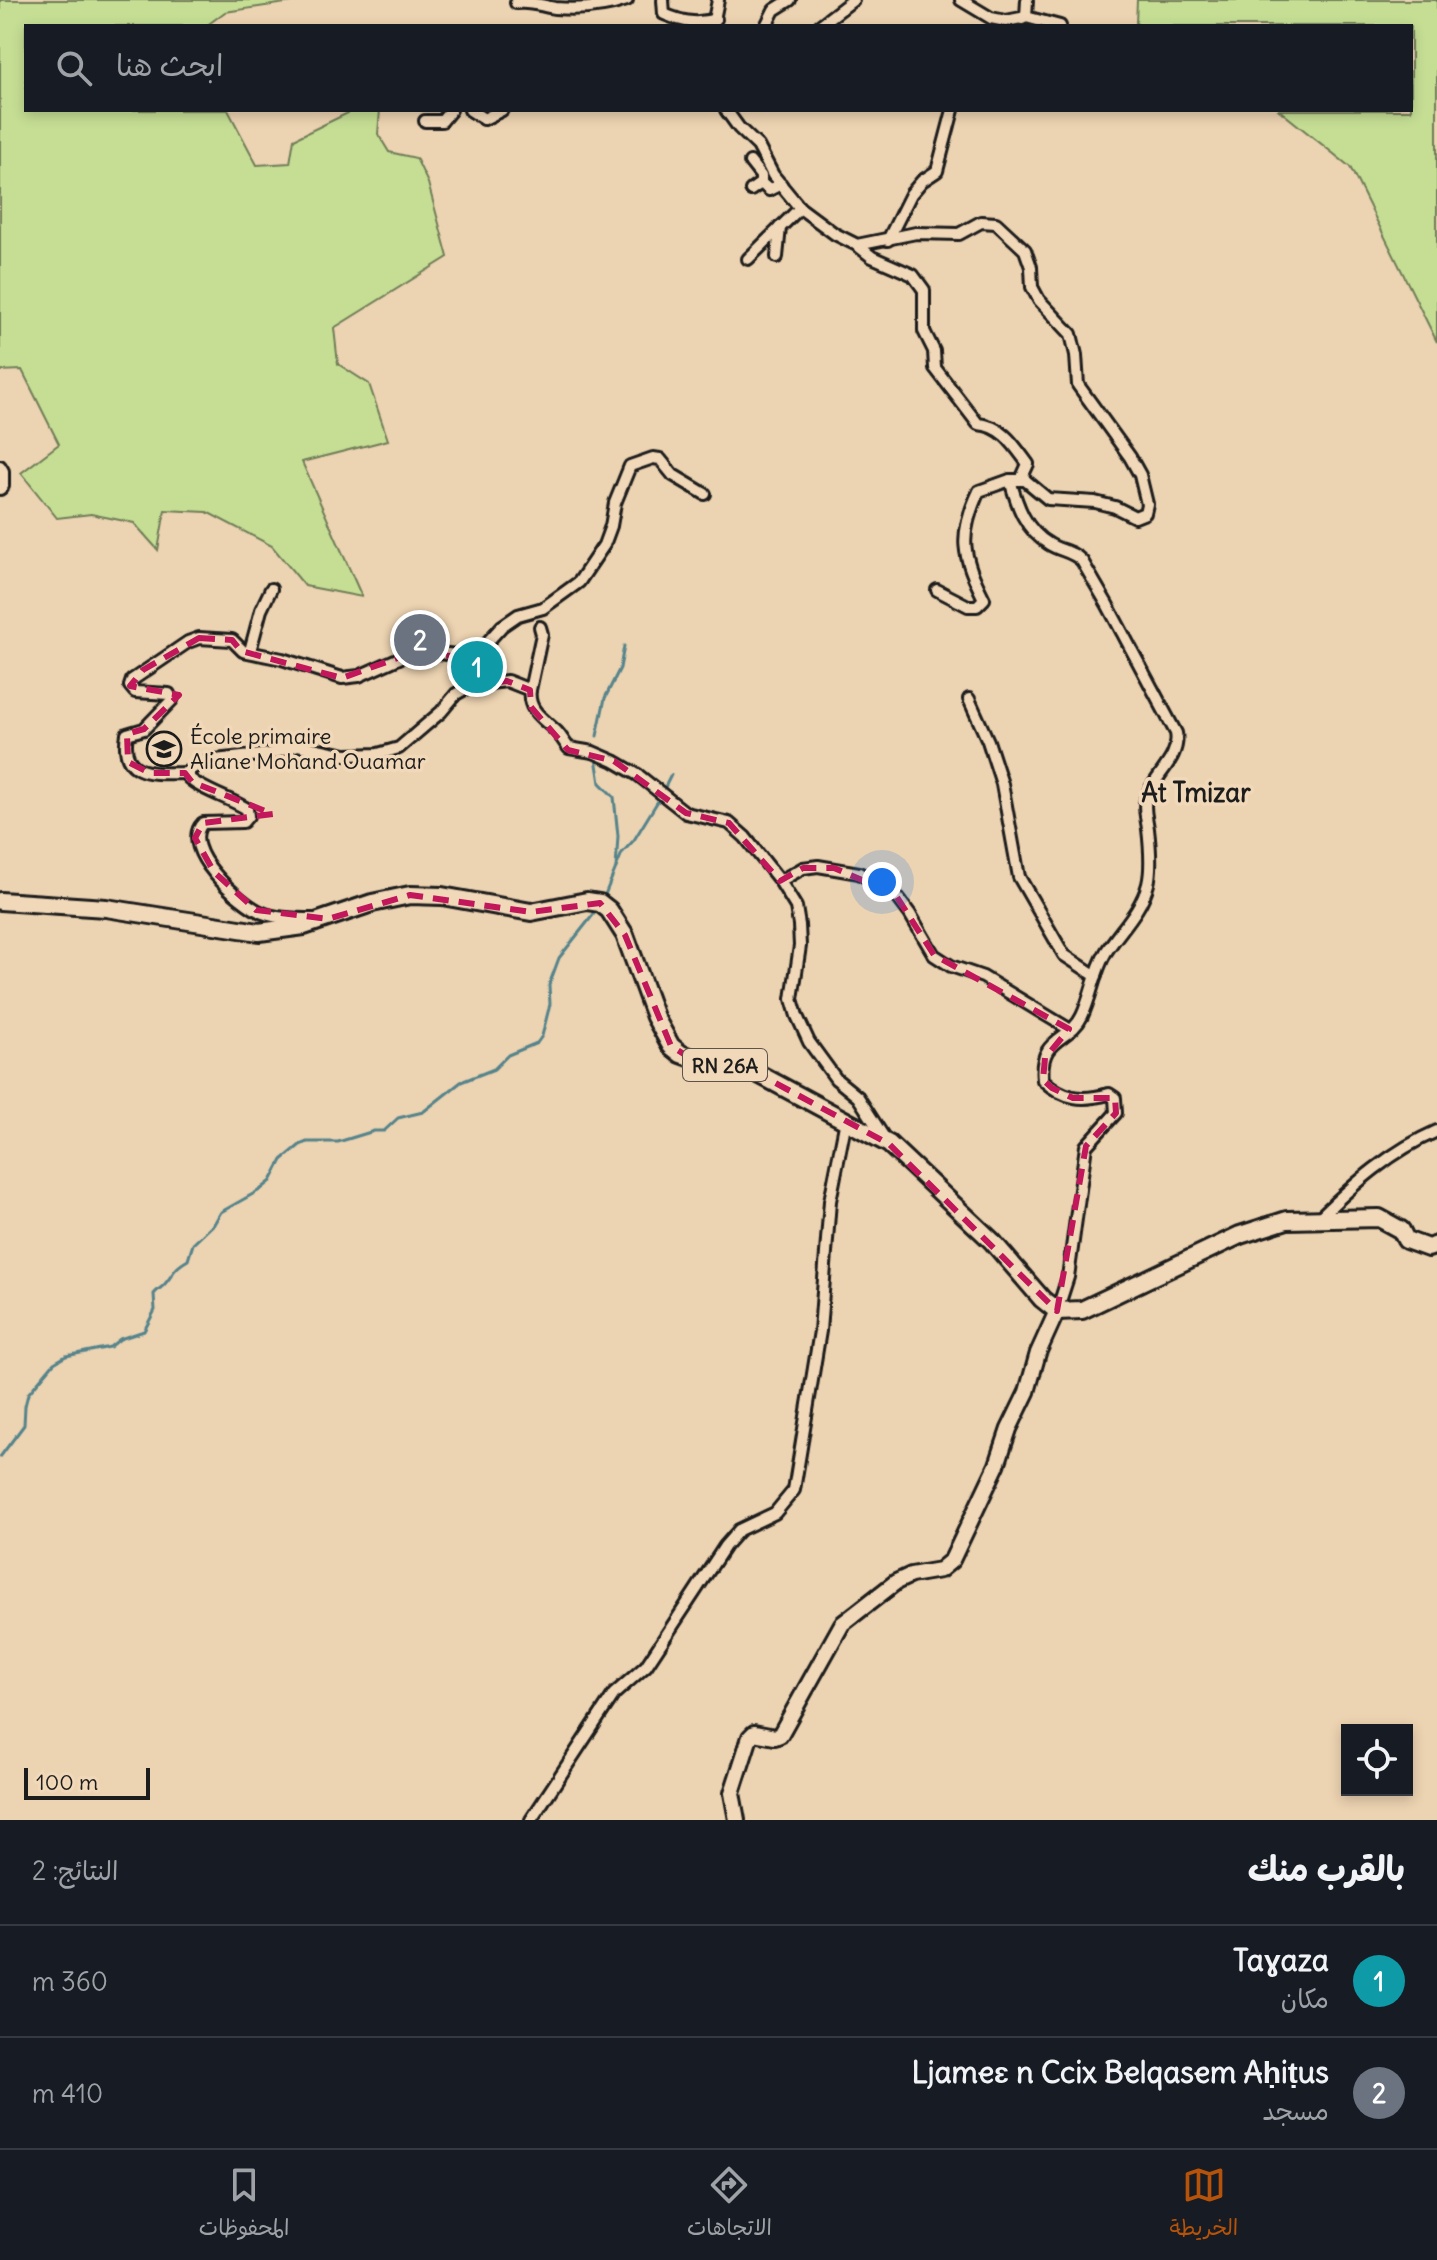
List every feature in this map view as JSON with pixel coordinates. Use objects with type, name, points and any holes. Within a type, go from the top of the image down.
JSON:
[{"type":"main road","name":"RN 26A","points":[[0,901],[106,908],[259,932],[304,926],[372,903],[410,895],[442,896],[531,912],[587,901],[600,903],[609,910],[625,935],[655,1017],[671,1046],[690,1058],[753,1071],[889,1144],[992,1241],[1042,1299],[1057,1311]]},
{"type":"main road","points":[[1057,1311],[1082,1310],[1240,1235],[1287,1220],[1379,1218],[1401,1230],[1406,1240],[1428,1248],[1437,1245]]},
{"type":"street","points":[[516,3],[531,1],[554,8],[604,8],[627,0]]},
{"type":"street","points":[[663,0],[664,14],[687,23],[714,23],[718,0]]},
{"type":"street","points":[[767,24],[774,10],[790,0]]},
{"type":"street","points":[[822,24],[853,0]]},
{"type":"street","points":[[961,0],[991,18],[1006,21],[1026,17],[1052,24]]},
{"type":"street","points":[[1026,17],[1027,0]]},
{"type":"street","points":[[1014,24],[1026,17]]},
{"type":"street","points":[[425,121],[442,121],[449,112]]},
{"type":"street","points":[[473,112],[484,119],[499,112]]},
{"type":"street","points":[[727,112],[758,146],[800,208],[872,257],[913,275],[924,290],[924,331],[934,351],[935,368],[978,424],[993,425],[1012,443],[1028,464],[1023,475],[1025,480],[1048,499],[1095,502],[1135,517],[1145,513],[1147,504],[1140,475],[1078,385],[1071,334],[1039,300],[1032,287],[1031,267],[1025,250],[996,223],[981,222],[959,234],[916,233],[857,245]]},
{"type":"street","points":[[888,240],[911,194],[922,181],[937,171],[952,112]]},
{"type":"street","points":[[750,162],[761,176],[761,183],[769,190],[781,184]]},
{"type":"street","points":[[751,190],[761,183]]},
{"type":"street","points":[[748,259],[800,208]]},
{"type":"street","points":[[777,257],[780,227]]},
{"type":"street","points":[[188,773],[150,773],[136,768],[128,762],[127,734],[144,729],[172,700],[169,694],[135,692],[130,686],[132,680],[188,642],[199,638],[232,640],[243,651],[342,678],[359,676],[406,655],[430,652],[465,656],[483,647],[502,626],[518,615],[543,608],[579,582],[604,545],[621,484],[630,466],[653,458],[660,459],[673,475],[705,494]]},
{"type":"street","points":[[0,466],[3,486],[0,489]]},
{"type":"street","points":[[937,590],[968,606],[977,606],[984,599],[965,554],[966,518],[979,491],[1010,480],[1025,480]]},
{"type":"street","points":[[737,1820],[732,1793],[750,1737],[754,1733],[780,1735],[842,1624],[896,1582],[911,1575],[940,1570],[952,1560],[997,1465],[1009,1429],[1027,1392],[1038,1353],[1057,1311],[1068,1277],[1086,1146],[1108,1124],[1117,1108],[1115,1098],[1109,1094],[1087,1100],[1073,1098],[1052,1088],[1043,1080],[1045,1058],[1051,1046],[1082,1017],[1106,953],[1131,917],[1148,884],[1150,859],[1144,808],[1146,797],[1178,742],[1176,733],[1082,561],[1077,555],[1049,544],[1026,523],[1010,480]]},
{"type":"street","points":[[250,651],[261,610],[271,589]]},
{"type":"street","points":[[540,627],[542,634],[530,690],[531,707],[543,722],[561,736],[569,748],[593,752],[614,761],[638,775],[686,813],[729,823],[745,837],[780,881],[796,907],[799,925],[800,946],[792,999],[797,1016],[809,1042],[836,1079],[858,1097],[889,1144]]},
{"type":"street","points":[[465,656],[466,674],[472,685]]},
{"type":"street","points":[[188,773],[193,766],[206,761],[270,754],[298,745],[346,755],[378,754],[399,748],[441,712],[456,694],[472,685],[507,681],[530,690]]},
{"type":"street","points":[[969,699],[988,741],[1002,784],[1019,877],[1064,955],[1096,976]]},
{"type":"street","points":[[188,773],[192,782],[247,809],[248,816],[243,822],[203,823],[197,829],[197,848],[214,872],[249,905],[266,915],[328,919]]},
{"type":"street","points":[[780,881],[803,868],[818,866],[859,873],[895,894],[934,955],[951,966],[983,977],[1069,1029]]},
{"type":"street","points":[[531,1820],[614,1694],[646,1666],[725,1546],[739,1530],[775,1513],[794,1490],[820,1331],[830,1201],[846,1120]]},
{"type":"street","points":[[1317,1220],[1358,1180],[1411,1142],[1437,1131]]},
{"type":"highlighted area","points":[[199,638],[232,640],[241,651],[342,678],[406,655],[465,656],[468,686],[507,681],[530,690],[531,707],[568,750],[614,761],[686,813],[729,823],[780,881],[803,868],[834,868],[895,894],[934,955],[1069,1029],[1045,1058],[1043,1080],[1073,1098],[1115,1098],[1116,1113],[1086,1146],[1057,1311],[889,1144],[753,1071],[690,1058],[671,1046],[625,935],[600,903],[531,912],[410,895],[328,919],[256,910],[214,872],[195,838],[203,823],[273,814],[192,782],[185,773],[150,773],[128,762],[127,734],[144,729],[179,695],[130,686],[143,670]]},
{"type":"green space","points":[[0,0],[306,0],[225,12],[209,24],[24,24],[24,112],[229,112],[257,165],[290,163],[294,139],[350,112],[380,112],[378,134],[389,152],[416,158],[428,183],[448,257],[334,328],[338,364],[369,384],[388,440],[302,462],[362,597],[305,586],[272,546],[207,512],[165,510],[158,550],[134,523],[91,514],[57,518],[21,473],[59,444],[22,370],[0,371]]},
{"type":"green space","points":[[1137,0],[1437,0],[1437,342],[1350,167],[1281,112],[1413,112],[1413,24],[1136,23]]},
{"type":"waterway","points":[[597,736],[605,698],[620,668],[624,646]]},
{"type":"waterway","points":[[596,758],[600,783],[614,797],[618,836],[616,868]]},
{"type":"waterway","points":[[664,789],[671,775]]},
{"type":"waterway","points":[[604,897],[622,853],[634,840],[661,796]]},
{"type":"waterway","points":[[0,1457],[24,1425],[28,1394],[54,1363],[66,1356],[110,1347],[120,1339],[144,1331],[155,1310],[154,1294],[188,1260],[193,1244],[214,1224],[221,1212],[271,1181],[282,1160],[300,1145],[307,1142],[338,1142],[384,1131],[398,1118],[423,1112],[461,1082],[494,1069],[508,1055],[537,1043],[542,1036],[550,1004],[549,985],[559,958],[597,910]]},
{"type":"place","name":"Ljameɛ n Ccix Belqasem Aḥiṭus","points":[[420,640]]},
{"type":"place","name":"Taɣaza","points":[[477,667]]},
{"type":"place","name":"École primaire Aliane Mohand Ouamar","points":[[164,749]]},
{"type":"district","name":"At Tmizar","points":[[1196,792]]}]
